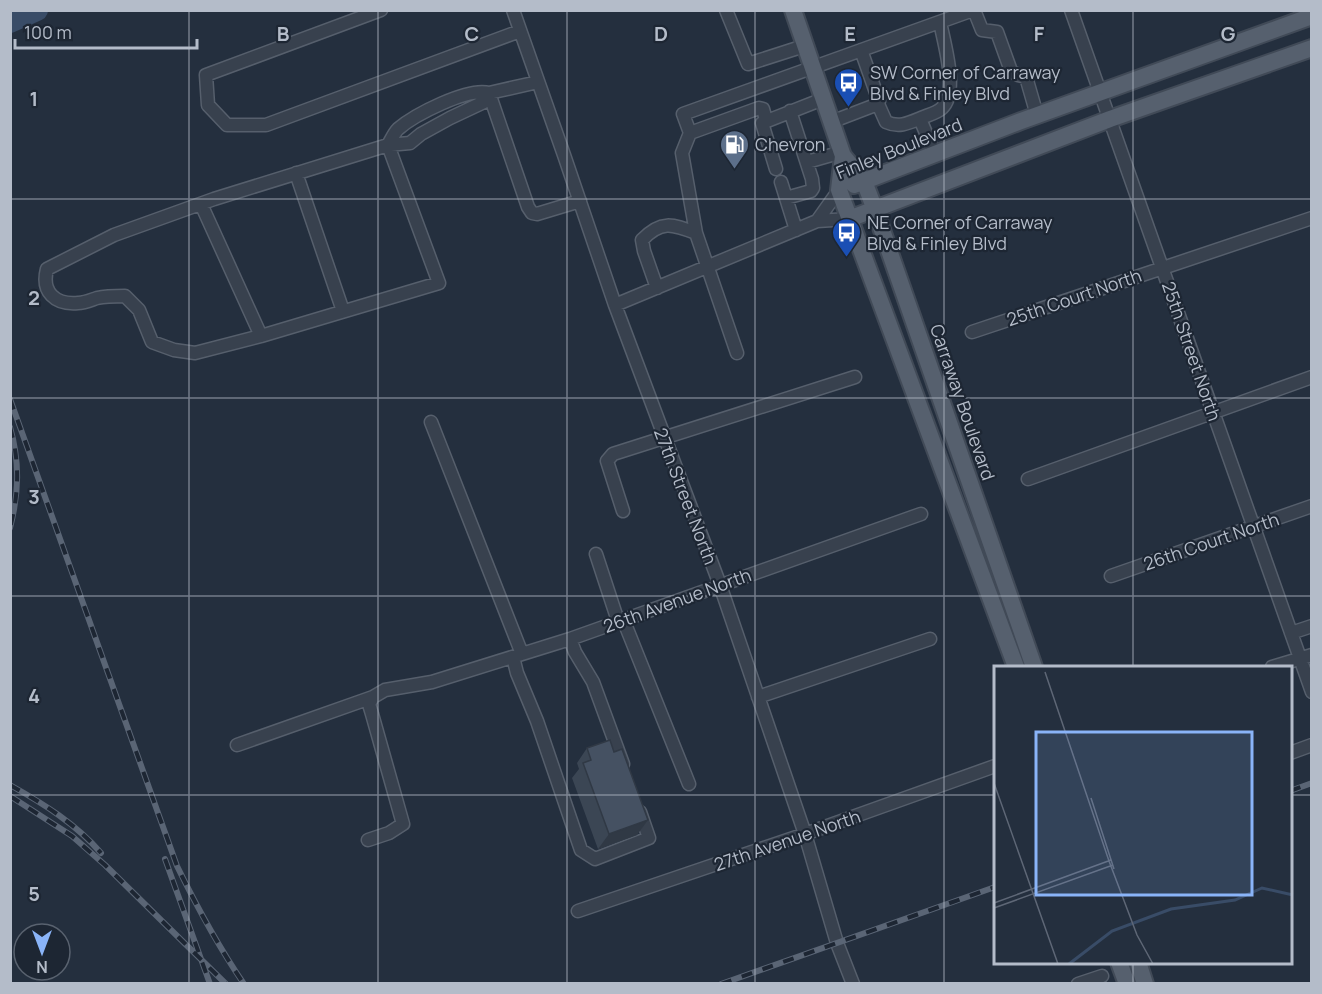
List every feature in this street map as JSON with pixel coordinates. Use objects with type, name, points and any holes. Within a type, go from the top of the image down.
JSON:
[{"type":"main road","name":"Carraway Boulevard","points":[[793,10],[842,154],[864,181],[875,210],[1034,665]]},
{"type":"main road","name":"Finley Boulevard","points":[[839,190],[1037,115],[1311,16]]},
{"type":"main road","points":[[849,219],[1110,119],[1311,48]]},
{"type":"main road","name":"Carraway Boulevard","points":[[842,154],[839,190],[1016,666]]},
{"type":"main road","points":[[1119,964],[1127,984]]},
{"type":"main road","points":[[1138,964],[1145,984]]},
{"type":"street","points":[[381,10],[206,75],[208,105],[227,125],[266,125],[520,31]]},
{"type":"street","name":"27th Street North","points":[[513,10],[615,305],[720,585],[806,834],[837,943],[853,984]]},
{"type":"street","points":[[726,10],[748,64],[804,46]]},
{"type":"street","points":[[737,353],[696,233],[682,153],[690,133],[683,114],[974,10],[982,30],[997,32],[1011,70],[1026,77],[1037,115]]},
{"type":"street","name":"25th Street North","points":[[1071,10],[1291,633],[1305,656],[1311,692]]},
{"type":"street","points":[[861,50],[886,122],[895,126],[920,119],[942,108],[949,94],[950,75],[940,22]]},
{"type":"street","points":[[388,145],[397,130],[426,111],[468,94],[482,91],[489,93],[538,82]]},
{"type":"street","points":[[388,145],[439,283],[261,336],[195,353],[174,350],[152,342],[139,310],[125,296],[66,303],[57,300],[47,290],[45,280],[47,269],[114,236],[296,173],[388,145],[411,143],[421,134],[484,102],[489,93]]},
{"type":"street","points":[[489,93],[532,213],[537,214],[580,201]]},
{"type":"street","points":[[776,169],[762,123],[823,99]]},
{"type":"street","points":[[831,122],[878,104]]},
{"type":"street","points":[[690,133],[759,108],[762,109],[766,120]]},
{"type":"street","points":[[786,198],[811,191],[813,188],[790,111]]},
{"type":"street","points":[[920,119],[935,154]]},
{"type":"street","points":[[807,162],[842,154]]},
{"type":"street","points":[[296,173],[343,311]]},
{"type":"street","points":[[781,183],[796,230]]},
{"type":"street","name":"Finley Boulevard","points":[[817,221],[839,190]]},
{"type":"street","points":[[201,204],[261,336]]},
{"type":"street","name":"25th Court North","points":[[972,332],[1311,218]]},
{"type":"street","points":[[615,305],[817,221],[849,219]]},
{"type":"street","points":[[657,288],[642,240],[651,230],[673,224],[696,233]]},
{"type":"street","points":[[623,511],[607,461],[610,456],[855,377]]},
{"type":"street","points":[[1028,479],[1311,377]]},
{"type":"street","points":[[431,422],[517,655],[517,673],[537,721],[581,850],[595,859],[649,838],[637,804]]},
{"type":"street","name":"26th Court North","points":[[1111,576],[1311,506]]},
{"type":"street","name":"26th Avenue North","points":[[237,745],[373,697],[385,690],[432,682],[570,639],[921,514]]},
{"type":"street","points":[[596,554],[689,784]]},
{"type":"street","points":[[1291,633],[1311,626]]},
{"type":"street","points":[[570,639],[593,682],[625,771]]},
{"type":"street","points":[[758,698],[930,639]]},
{"type":"street","points":[[1275,666],[1305,656]]},
{"type":"street","points":[[368,840],[389,833],[403,824],[369,704],[373,697]]},
{"type":"street","points":[[1292,752],[1311,745]]},
{"type":"street","name":"27th Avenue North","points":[[578,911],[806,834],[994,766]]},
{"type":"street","points":[[1078,984],[1102,976]]},
{"type":"building","points":[[610,740],[614,752],[622,749],[648,820],[609,834],[583,763],[591,760],[587,748]]},
{"type":"waterway","points":[[10,22],[37,10]]},
{"type":"railway","points":[[10,399],[177,866],[208,926],[244,984]]},
{"type":"railway","points":[[10,427],[17,465],[15,502],[10,528]]},
{"type":"railway","points":[[1292,790],[1312,783]]},
{"type":"railway","points":[[10,785],[59,815],[101,853]]},
{"type":"railway","points":[[10,796],[72,836],[105,865],[226,984]]},
{"type":"railway","points":[[165,859],[210,984]]},
{"type":"railway","points":[[721,984],[994,887]]},
{"type":"place","name":"SW Corner of Carraway Blvd & Finley Blvd","points":[[849,108]]},
{"type":"place","name":"Chevron","points":[[734,170]]},
{"type":"place","name":"NE Corner of Carraway Blvd & Finley Blvd","points":[[846,258]]}]
